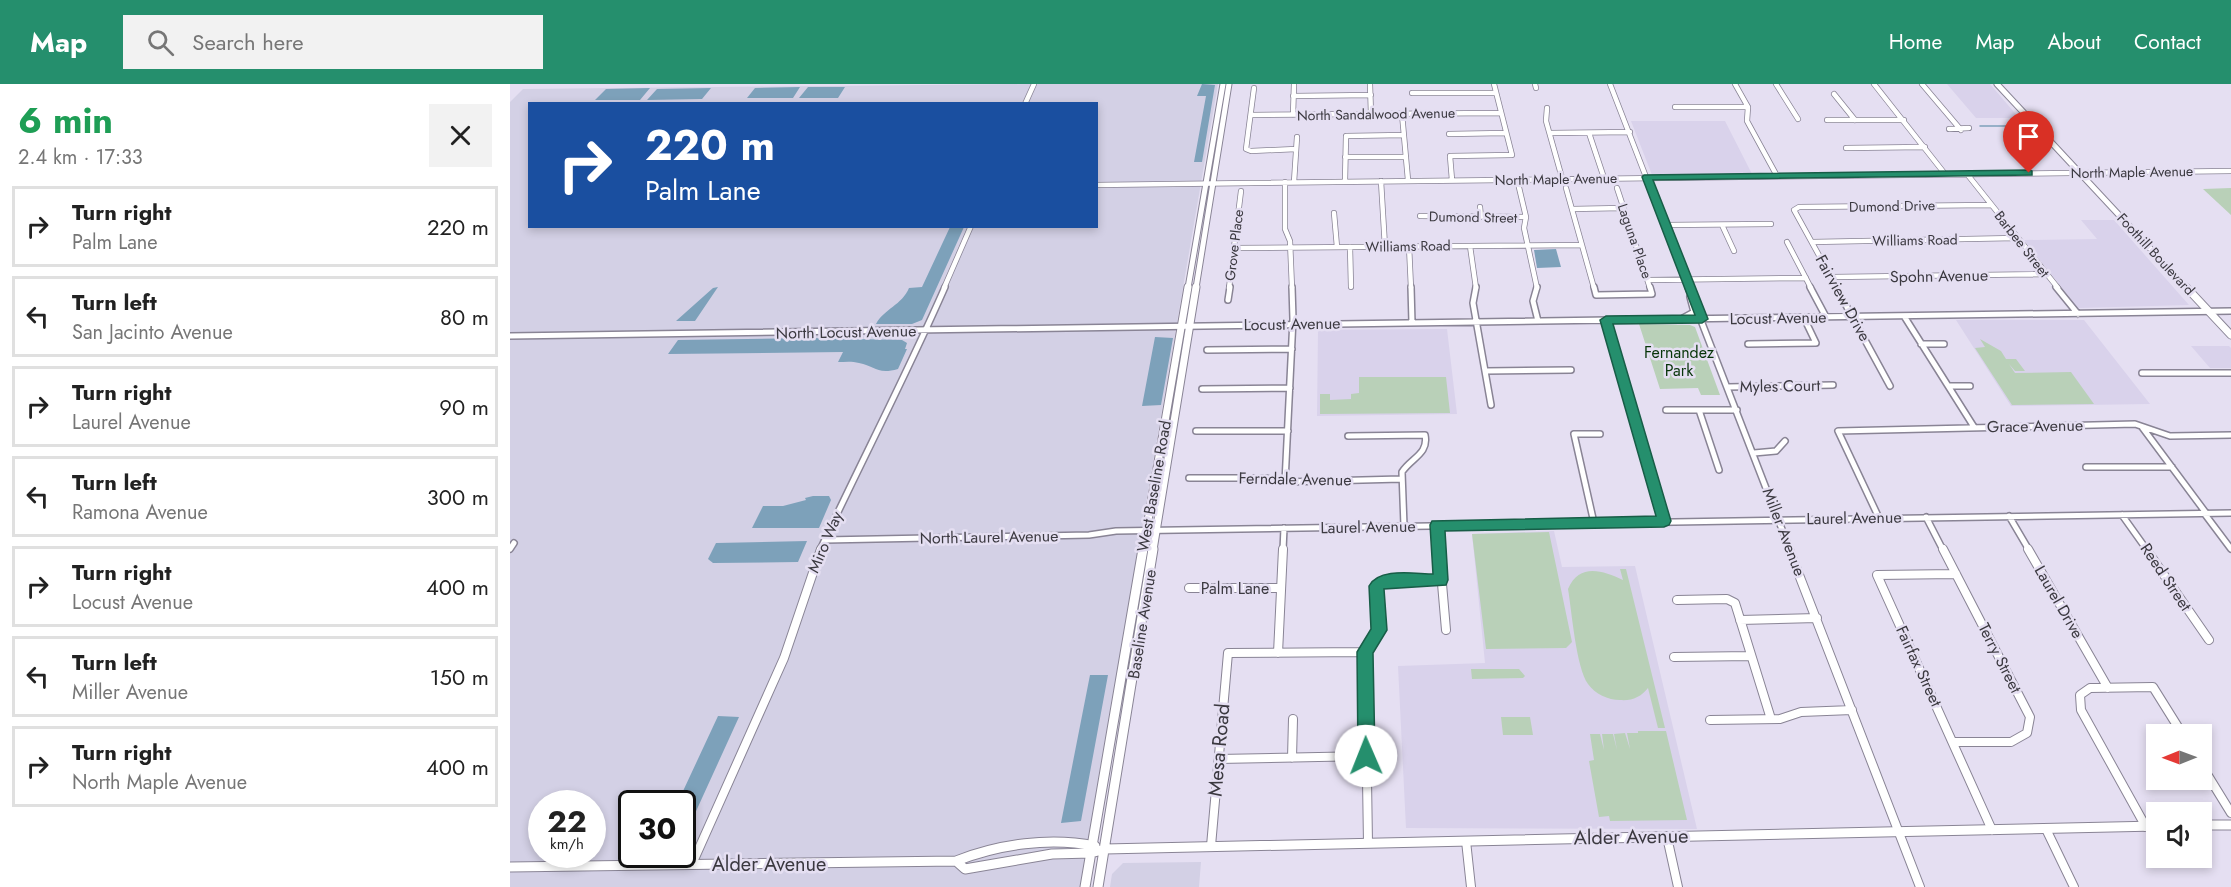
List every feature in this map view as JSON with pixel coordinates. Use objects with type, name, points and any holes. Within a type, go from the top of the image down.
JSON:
[{"type":"main road","name":"West Baseline Road","points":[[1210,183],[1223,84]]},
{"type":"main road","name":"West Baseline Road","points":[[1085,887],[1152,531],[1182,326],[1229,84]]},
{"type":"main road","name":"Foothill Boulevard","points":[[1997,84],[2231,335]]},
{"type":"main road","name":"Baseline Avenue","points":[[1098,887],[1152,531],[1191,326],[1210,183]]},
{"type":"main road","points":[[2212,825],[2231,825]]},
{"type":"main road","name":"Alder Avenue","points":[[696,864],[956,861],[965,869],[1092,849],[2146,827]]},
{"type":"main road","name":"Alder Avenue","points":[[510,867],[618,865]]},
{"type":"street","points":[[1026,102],[1034,84]]},
{"type":"street","points":[[1293,115],[1294,84]]},
{"type":"street","points":[[1370,84],[1371,114]]},
{"type":"street","points":[[1452,180],[1450,156],[1512,156],[1494,84]]},
{"type":"street","name":"Miller Avenue","points":[[1610,84],[1780,519],[1920,887]]},
{"type":"street","points":[[1735,84],[1748,107],[1747,122],[1777,176]]},
{"type":"street","points":[[1776,84],[1797,117],[1789,116]]},
{"type":"street","points":[[1874,84],[1946,174]]},
{"type":"street","points":[[1922,84],[1961,130]]},
{"type":"street","points":[[1254,88],[1247,150],[1296,149]]},
{"type":"street","points":[[1412,93],[1496,93]]},
{"type":"street","points":[[1834,94],[1855,120]]},
{"type":"street","points":[[1293,96],[1371,95]]},
{"type":"street","points":[[1675,107],[1748,107]]},
{"type":"street","points":[[1547,108],[1546,121],[1562,178]]},
{"type":"street","name":"North Sandalwood Avenue","points":[[1251,115],[1501,112]]},
{"type":"street","points":[[1402,114],[1408,180]]},
{"type":"street","points":[[1827,120],[1904,120]]},
{"type":"street","points":[[1949,129],[1969,128]]},
{"type":"street","points":[[1550,133],[1630,132]]},
{"type":"street","points":[[1449,134],[1505,133]]},
{"type":"street","points":[[1589,133],[1604,178]]},
{"type":"street","points":[[1345,181],[1346,136],[1404,135]]},
{"type":"street","points":[[1294,182],[1297,137]]},
{"type":"street","points":[[1846,148],[1925,147]]},
{"type":"street","points":[[1345,157],[1407,157]]},
{"type":"street","name":"North Maple Avenue","points":[[1098,185],[1988,172],[2231,171]]},
{"type":"street","name":"Barbee Street","points":[[1970,173],[1991,205],[2078,314]]},
{"type":"street","points":[[1517,179],[1526,217],[1524,228],[1536,287],[1533,301],[1538,321]]},
{"type":"street","points":[[1381,181],[1385,247]]},
{"type":"street","points":[[1285,182],[1285,229],[1290,241],[1293,324],[1285,482]]},
{"type":"street","points":[[1566,188],[1582,244]]},
{"type":"street","name":"Laguna Place","points":[[1582,244],[1596,295],[1652,294],[1632,226],[1617,188]]},
{"type":"street","name":"Grove Place","points":[[1228,300],[1241,191]]},
{"type":"street","name":"Dumond Drive","points":[[1795,211],[1799,207],[1991,205]]},
{"type":"street","points":[[1480,207],[1481,217]]},
{"type":"street","points":[[1572,209],[1623,208]]},
{"type":"street","name":"Fairview Drive","points":[[1795,211],[1890,386]]},
{"type":"street","points":[[1334,213],[1337,247]]},
{"type":"street","name":"Dumond Street","points":[[1420,216],[1526,217]]},
{"type":"street","points":[[1666,225],[1771,224]]},
{"type":"street","points":[[1722,225],[1734,251]]},
{"type":"street","name":"Miro Way","points":[[696,855],[784,658],[825,540],[879,426],[909,370],[970,228]]},
{"type":"street","name":"Williams Road","points":[[1812,242],[2017,238]]},
{"type":"street","points":[[1788,242],[1826,317]]},
{"type":"street","name":"Williams Road","points":[[1234,248],[1582,244]]},
{"type":"street","points":[[1409,246],[1412,323]]},
{"type":"street","points":[[1470,246],[1476,291],[1473,302],[1491,405]]},
{"type":"street","points":[[1350,247],[1351,287]]},
{"type":"street","name":"Spohn Avenue","points":[[1832,277],[2046,274]]},
{"type":"street","points":[[1648,279],[1806,278]]},
{"type":"street","points":[[1678,319],[1694,312],[1690,287]]},
{"type":"street","name":"Locust Avenue","points":[[1182,326],[2231,311]]},
{"type":"street","points":[[1904,316],[1974,427]]},
{"type":"street","points":[[1748,344],[1816,343],[1804,318]]},
{"type":"street","points":[[1606,320],[1664,521]]},
{"type":"street","name":"North Locust Avenue","points":[[510,336],[1182,326]]},
{"type":"street","points":[[1921,344],[1944,344]]},
{"type":"street","points":[[1207,350],[1292,349]]},
{"type":"street","points":[[1486,371],[1571,370]]},
{"type":"street","points":[[2142,373],[2231,372]]},
{"type":"street","name":"Myles Court","points":[[1728,387],[1833,385]]},
{"type":"street","points":[[1949,386],[1970,386]]},
{"type":"street","points":[[1202,389],[1290,388]]},
{"type":"street","points":[[1666,410],[1737,410]]},
{"type":"street","points":[[1699,410],[1719,470]]},
{"type":"street","points":[[2140,425],[2231,549]]},
{"type":"street","name":"Grace Avenue","points":[[1878,518],[1838,432],[1974,427],[2140,425],[2170,436],[2231,435]]},
{"type":"street","points":[[1196,431],[1288,430]]},
{"type":"street","points":[[1594,523],[1574,434],[1600,434]]},
{"type":"street","points":[[1348,436],[1425,435],[1426,450],[1405,466],[1401,479],[1404,526]]},
{"type":"street","points":[[1754,453],[1775,451],[1781,448],[1785,441]]},
{"type":"street","points":[[2086,467],[2172,467]]},
{"type":"street","name":"Ferndale Avenue","points":[[1189,478],[1265,478],[1285,482],[1401,479]]},
{"type":"street","name":"Laurel Avenue","points":[[1152,531],[2231,513]]},
{"type":"street","name":"Reed Street","points":[[2122,514],[2209,640]]},
{"type":"street","name":"Laurel Drive","points":[[2009,516],[2109,688]]},
{"type":"street","name":"Terry Street","points":[[1926,517],[2030,717],[2027,733],[2011,741],[1954,742]]},
{"type":"street","points":[[1437,525],[1446,630]]},
{"type":"street","points":[[1284,528],[1278,653],[1365,652]]},
{"type":"street","name":"North Laurel Avenue","points":[[825,540],[1080,536],[1152,531]]},
{"type":"street","name":"Fairfax Street","points":[[1956,574],[1877,575],[1992,830]]},
{"type":"street","points":[[1368,843],[1365,652],[1379,630],[1376,589],[1378,584],[1384,581],[1441,580]]},
{"type":"street","name":"Palm Lane","points":[[1189,588],[1280,588]]},
{"type":"street","points":[[1677,600],[1727,599],[1735,603],[1772,719]]},
{"type":"street","points":[[1740,620],[1817,618]]},
{"type":"street","name":"Mesa Road","points":[[1211,846],[1228,653],[1278,653]]},
{"type":"street","points":[[1674,657],[1751,656]]},
{"type":"street","points":[[2146,827],[2081,710],[2079,702],[2083,692],[2090,688],[2153,687],[2176,724]]},
{"type":"street","points":[[1710,720],[1772,719],[1791,717],[1801,712],[1852,710]]},
{"type":"street","points":[[1292,758],[1293,719]]},
{"type":"street","points":[[1218,759],[1366,756]]},
{"type":"street","points":[[2212,782],[2231,813]]},
{"type":"street","points":[[2046,829],[2074,887]]},
{"type":"street","points":[[1667,837],[1678,887]]},
{"type":"street","points":[[1466,841],[1471,887]]},
{"type":"shaded area","points":[[1218,84],[1080,887],[510,887],[510,102],[523,89]]},
{"type":"shaded area","points":[[1947,84],[1990,84],[2019,118],[1976,118]]},
{"type":"shaded area","points":[[1631,121],[1725,121],[1752,174],[1652,175]]},
{"type":"shaded area","points":[[2081,220],[2114,220],[2189,305],[2078,308],[2024,240],[2097,239]]},
{"type":"shaded area","points":[[1956,320],[2084,320],[2150,404],[2011,406]]},
{"type":"shaded area","points":[[1447,329],[1457,414],[1317,416],[1318,330]]},
{"type":"shaded area","points":[[2191,346],[2229,346],[2231,348],[2231,368],[2210,368]]},
{"type":"shaded area","points":[[1554,531],[1562,567],[1635,566],[1697,829],[1406,828],[1398,666],[1485,663],[1472,534]]},
{"type":"shaded area","points":[[1201,862],[1199,887],[1110,887],[1112,874],[1123,863]]},
{"type":"green space","points":[[2231,188],[2231,215],[2203,189]]},
{"type":"green space","name":"Fernandez Park","points":[[1639,324],[1695,327],[1720,395],[1701,395],[1698,388],[1660,389]]},
{"type":"green space","points":[[1980,339],[2001,351],[2006,359],[2016,359],[2025,371],[2015,371],[2009,364],[2015,373],[2071,372],[2094,404],[2012,405],[1975,348],[1985,347]]},
{"type":"green space","points":[[1359,377],[1446,377],[1450,413],[1320,414],[1320,394],[1330,394],[1330,400],[1351,399],[1351,394],[1359,393]]},
{"type":"green space","points":[[1549,532],[1572,642],[1566,648],[1486,649],[1472,534]]},
{"type":"green space","points":[[1620,569],[1626,569],[1665,728],[1658,728],[1648,688],[1632,699],[1606,698],[1594,691],[1588,684],[1580,665],[1568,589],[1578,575],[1585,572],[1599,572],[1623,580]]},
{"type":"green space","points":[[1471,669],[1519,669],[1525,676],[1523,678],[1472,679]]},
{"type":"green space","points":[[1501,717],[1530,717],[1533,735],[1503,735]]},
{"type":"green space","points":[[1638,731],[1666,731],[1687,820],[1610,821],[1609,816],[1599,817],[1589,761],[1594,760],[1590,734],[1600,734],[1604,750],[1602,734],[1613,734],[1617,750],[1614,734],[1625,733],[1630,749],[1627,733],[1638,733]]},
{"type":"water","points":[[1202,84],[1215,85],[1202,162],[1194,162],[1206,96],[1197,96]]},
{"type":"water","points":[[800,87],[793,98],[747,98],[755,88]]},
{"type":"water","points":[[808,87],[845,87],[838,98],[799,98]]},
{"type":"water","points":[[650,88],[640,100],[595,100],[606,89]]},
{"type":"water","points":[[711,88],[702,99],[647,100],[657,89]]},
{"type":"water","points":[[950,228],[964,228],[922,320],[912,324],[876,324],[902,299],[909,288],[922,287]]},
{"type":"water","points":[[1556,249],[1561,267],[1537,268],[1534,250]]},
{"type":"water","points":[[718,287],[695,321],[676,321],[713,288]]},
{"type":"water","points":[[1155,337],[1173,338],[1161,405],[1142,406]]},
{"type":"water","points":[[808,338],[902,340],[907,343],[905,349],[907,349],[898,369],[891,371],[856,362],[838,362],[843,352],[668,354],[678,340]]},
{"type":"water","points":[[813,496],[829,496],[831,500],[819,528],[752,528],[763,506],[783,506]]},
{"type":"water","points":[[807,541],[798,562],[713,563],[708,559],[716,543]]},
{"type":"water","points":[[1090,675],[1108,675],[1081,821],[1061,823]]},
{"type":"water","points":[[718,716],[739,717],[696,811],[696,790],[684,790]]},
{"type":"waterway","points":[[1980,126],[2026,126]]},
{"type":"route","points":[[1366,756],[1365,652],[1379,630],[1376,589],[1378,584],[1384,581],[1441,580],[1437,525],[1664,521],[1606,320],[1702,319],[1647,177],[2029,173]]}]
